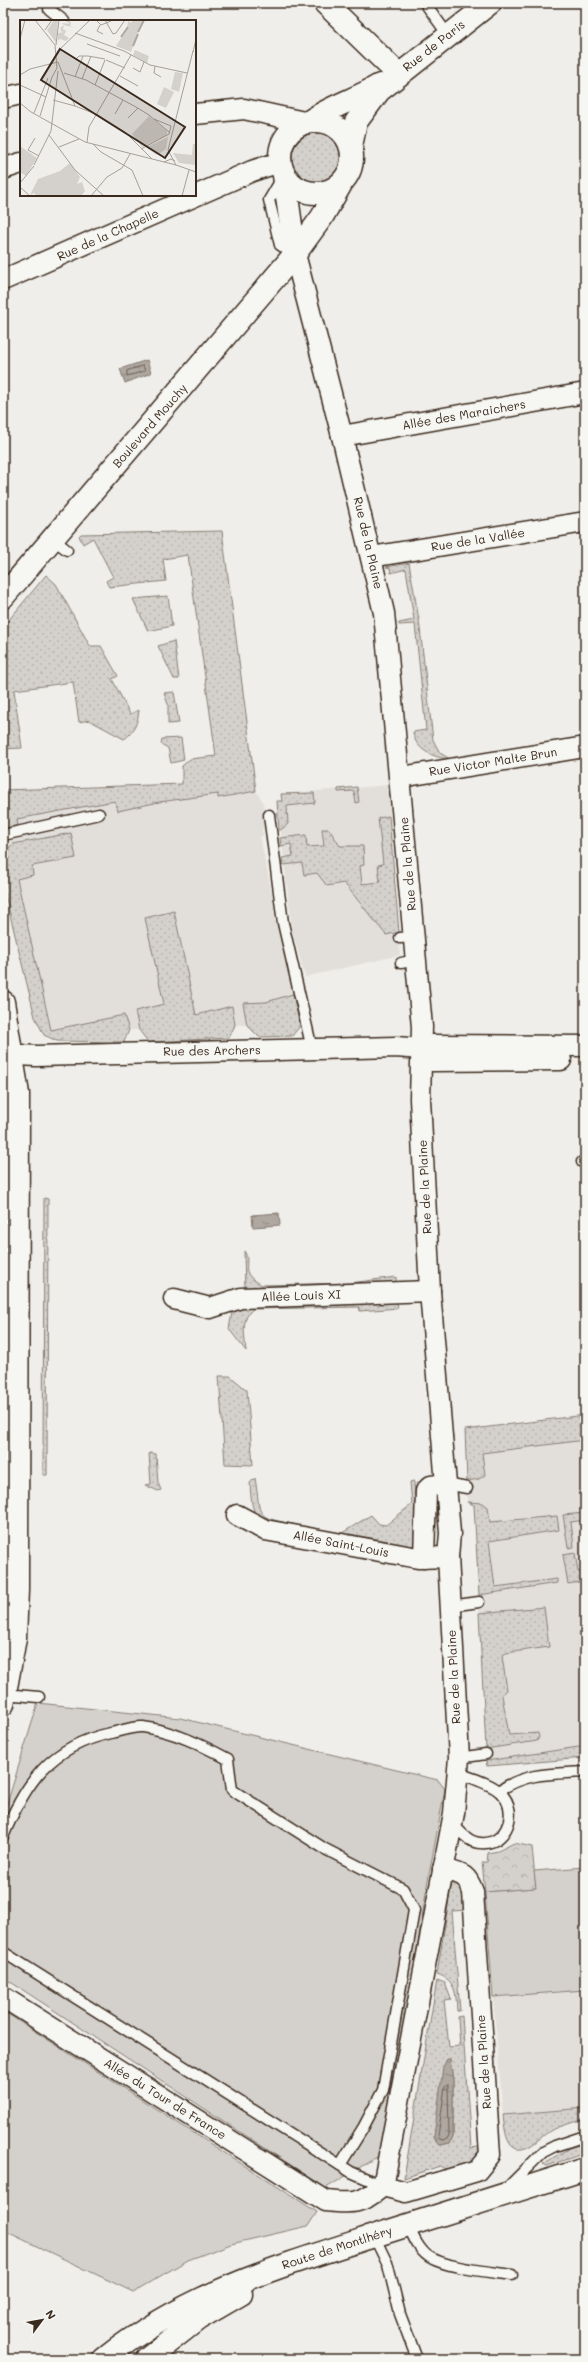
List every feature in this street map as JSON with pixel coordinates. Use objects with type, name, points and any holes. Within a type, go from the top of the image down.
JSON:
[{"type":"main road","points":[[325,3],[398,74]]},
{"type":"main road","name":"Rue de Paris","points":[[350,146],[356,122],[379,91],[398,74],[490,3]]},
{"type":"main road","name":"Rue de Paris","points":[[307,122],[321,113],[365,94],[398,74]]},
{"type":"main road","points":[[282,168],[292,185],[304,192],[317,194],[330,191],[341,184],[351,166],[350,146],[345,136],[336,127],[325,122],[307,122],[291,130],[284,140],[280,150],[282,168],[295,254]]},
{"type":"main road","name":"Boulevard Mouchy","points":[[3,597],[60,544],[295,254],[322,217],[341,184]]},
{"type":"main road","points":[[3,1002],[8,1054],[18,1094],[19,1178],[17,1590],[15,1638],[4,1697]]},
{"type":"main road","name":"Route de Montlhéry","points":[[410,2230],[499,2196],[585,2169]]},
{"type":"main road","name":"Route de Montlhéry","points":[[104,2359],[133,2336],[160,2320],[226,2286],[376,2240],[585,2179]]},
{"type":"main road","name":"Route de Montlhéry","points":[[147,2359],[198,2319],[250,2289],[376,2240]]},
{"type":"street","points":[[3,98],[20,94]]},
{"type":"street","points":[[196,114],[244,109],[307,122]]},
{"type":"street","points":[[3,169],[20,163]]},
{"type":"street","name":"Rue de la Chapelle","points":[[196,196],[252,171],[282,168]]},
{"type":"street","name":"Rue de la Chapelle","points":[[3,280],[195,196]]},
{"type":"street","name":"Rue de la Plaine","points":[[295,254],[342,436],[384,613],[401,777],[408,962],[422,1027],[420,1099],[430,1291],[450,1533],[448,1557],[459,1766],[452,1823],[443,1869],[383,2186],[406,2192],[477,2171],[490,2155],[473,1892],[468,1879],[461,1874],[443,1869]]},
{"type":"street","name":"Allée des Maraichers","points":[[342,436],[585,393]]},
{"type":"street","name":"Rue de la Vallée","points":[[371,557],[585,522]]},
{"type":"street","name":"Rue Victor Malte Brun","points":[[401,777],[585,747]]},
{"type":"street","name":"Rue des Archers","points":[[8,1054],[36,1056],[396,1047],[422,1049],[433,1045],[585,1046]]},
{"type":"street","points":[[422,1049],[432,1061],[585,1059]]},
{"type":"street","name":"Allée Louis XI","points":[[174,1298],[210,1308],[241,1298],[430,1291]]},
{"type":"street","points":[[424,1558],[426,1492],[431,1486],[446,1484]]},
{"type":"street","name":"Allée Saint-Louis","points":[[237,1515],[265,1530],[424,1558],[448,1557]]},
{"type":"street","name":"Allée du Tour de France","points":[[3,1997],[326,2201],[353,2204],[371,2196],[383,2186]]},
{"type":"lane","points":[[425,3],[448,35]]},
{"type":"lane","points":[[49,9],[63,20]]},
{"type":"lane","points":[[3,834],[99,814]]},
{"type":"lane","points":[[269,815],[283,923],[312,1049]]},
{"type":"lane","points":[[446,1484],[467,1488]]},
{"type":"lane","points":[[450,1606],[479,1602]]},
{"type":"lane","points":[[4,1697],[38,1697]]},
{"type":"lane","points":[[3,1837],[16,1804],[34,1776],[55,1757],[77,1743],[98,1736],[142,1727],[191,1740],[228,1759],[232,1790],[325,1849],[403,1889],[414,1910],[383,2090],[363,2128],[340,2165]]},
{"type":"lane","points":[[459,1766],[486,1754]]},
{"type":"lane","points":[[452,1823],[465,1837],[474,1841],[484,1842],[501,1835],[507,1828],[511,1811],[508,1802],[499,1791],[459,1766]]},
{"type":"lane","points":[[499,1791],[513,1781],[526,1777],[585,1772]]},
{"type":"lane","points":[[3,1952],[340,2165],[383,2186]]},
{"type":"lane","points":[[499,2196],[543,2152],[555,2146],[585,2136]]},
{"type":"lane","points":[[410,2230],[428,2256],[446,2264],[512,2275]]},
{"type":"lane","points":[[376,2240],[388,2265],[400,2314],[417,2359]]},
{"type":"shaded area","points":[[255,782],[256,791],[263,802],[267,829],[262,829],[263,836],[260,837],[300,1026],[292,1036],[259,1037],[247,1025],[235,1025],[229,1038],[148,1042],[139,1030],[129,1030],[124,1042],[57,1041],[44,1035],[35,1017],[3,886],[3,790]]},
{"type":"shaded area","points":[[388,785],[400,955],[305,977],[292,930],[277,801],[282,801],[281,794]]},
{"type":"shaded area","points":[[585,1415],[585,1758],[487,1766],[474,1505],[467,1502],[465,1430]]},
{"type":"shaded area","points":[[585,1990],[585,2108],[503,2115],[493,1997]]},
{"type":"green space","points":[[317,133],[331,137],[338,144],[342,158],[338,172],[331,179],[317,183],[303,179],[296,172],[292,158],[296,144],[303,137]]},
{"type":"green space","points":[[222,531],[256,791],[218,798],[218,794],[159,802],[118,811],[115,801],[17,819],[18,825],[6,828],[3,826],[3,790],[182,784],[182,766],[190,759],[216,756],[188,555],[163,559],[166,581],[109,587],[106,581],[113,577],[93,538],[83,544],[79,536],[81,534]]},
{"type":"green space","points":[[409,563],[419,620],[433,740],[440,753],[450,759],[438,757],[426,752],[417,744],[413,732],[426,730],[415,624],[399,625],[399,623],[414,620],[406,569],[391,573],[390,568],[386,567]]},
{"type":"green space","points":[[46,575],[56,584],[90,646],[101,646],[118,676],[112,679],[130,714],[139,710],[135,727],[124,739],[89,720],[79,722],[73,682],[14,690],[22,748],[3,749],[3,627]]},
{"type":"green space","points":[[168,596],[172,626],[148,631],[133,599]]},
{"type":"green space","points":[[174,641],[179,679],[174,679],[158,646]]},
{"type":"green space","points":[[174,692],[179,723],[168,724],[168,704],[164,693]]},
{"type":"green space","points":[[181,738],[184,760],[171,763],[168,748],[161,744],[162,739]]},
{"type":"green space","points":[[357,787],[359,802],[356,803],[354,791],[338,792],[338,789]]},
{"type":"green space","points":[[314,793],[315,803],[287,806],[288,824],[279,831],[277,801],[282,801],[281,794]]},
{"type":"green space","points":[[389,816],[399,932],[386,935],[344,883],[327,886],[317,873],[304,875],[302,863],[283,865],[282,858],[293,856],[291,844],[281,846],[280,838],[306,835],[307,847],[324,846],[322,829],[329,829],[340,846],[363,846],[364,865],[360,866],[362,884],[380,882],[378,865],[383,864],[378,818]]},
{"type":"green space","points":[[71,833],[76,858],[32,866],[33,875],[17,879],[51,1030],[124,1015],[129,1030],[124,1042],[57,1041],[44,1035],[35,1017],[3,886],[3,854],[13,844]]},
{"type":"green space","points":[[174,911],[196,1015],[232,1006],[235,1025],[229,1038],[148,1042],[139,1030],[135,1011],[164,1004],[145,918]]},
{"type":"green space","points":[[293,994],[300,1026],[292,1036],[259,1037],[247,1025],[243,1003],[266,1002]]},
{"type":"green space","points":[[44,1198],[48,1199],[47,1475],[43,1475]]},
{"type":"green space","points":[[244,1251],[249,1276],[262,1285],[350,1283],[396,1277],[396,1286],[245,1290]]},
{"type":"green space","points":[[397,1302],[398,1308],[360,1311],[359,1307],[253,1309],[246,1318],[244,1328],[246,1351],[229,1329],[232,1313],[244,1306]]},
{"type":"green space","points":[[3,1315],[5,1315],[5,1372],[3,1372]]},
{"type":"green space","points":[[219,1376],[230,1376],[247,1390],[253,1465],[225,1464]]},
{"type":"green space","points":[[585,1415],[585,1440],[482,1453],[485,1475],[479,1479],[467,1481],[465,1430]]},
{"type":"green space","points":[[149,1453],[156,1454],[158,1483],[161,1490],[158,1491],[145,1485],[151,1484]]},
{"type":"green space","points":[[255,1478],[262,1514],[273,1520],[298,1525],[292,1529],[271,1524],[258,1517],[252,1505],[250,1483]]},
{"type":"green space","points":[[414,1481],[417,1543],[412,1548],[394,1549],[388,1541],[349,1534],[341,1539],[312,1533],[309,1528],[339,1535],[371,1515],[379,1524],[386,1525],[412,1504],[410,1482]]},
{"type":"green space","points":[[467,1502],[483,1503],[488,1507],[490,1522],[557,1516],[559,1530],[489,1541],[495,1587],[557,1579],[557,1583],[479,1595],[474,1505]]},
{"type":"green space","points":[[585,1513],[585,1520],[571,1522],[574,1547],[568,1548],[563,1515]]},
{"type":"green space","points":[[575,1553],[578,1572],[585,1571],[585,1581],[568,1584],[563,1555]]},
{"type":"green space","points":[[544,1607],[549,1647],[506,1653],[502,1656],[507,1690],[502,1695],[509,1735],[538,1733],[539,1737],[537,1741],[486,1749],[479,1613]]},
{"type":"green space","points":[[38,1703],[180,1718],[438,1780],[445,1789],[428,1880],[385,2152],[326,2188],[3,1977],[3,1817]]},
{"type":"green space","points":[[585,1746],[585,1758],[487,1766],[486,1761]]},
{"type":"green space","points":[[514,1843],[532,1847],[536,1888],[485,1892],[482,1862],[487,1862],[488,1853],[498,1851]]},
{"type":"green space","points":[[585,1867],[585,1990],[493,1997],[485,1892],[536,1888],[534,1871]]},
{"type":"green space","points":[[452,1881],[463,1883],[467,1910],[452,1911],[460,2011],[457,2011],[454,1988],[448,1980],[437,1974]]},
{"type":"green space","points":[[437,1980],[445,1983],[451,1999],[444,2000],[449,2047],[460,2046],[458,2017],[462,2016],[471,2148],[485,2146],[481,2159],[450,2172],[440,2166],[404,2178]],"holes":[[[450,2060],[453,2081],[453,2136],[450,2143],[440,2145],[434,2136]]]},
{"type":"green space","points":[[3,2011],[317,2212],[308,2226],[231,2244],[188,2260],[133,2292],[3,2230]]},
{"type":"green space","points":[[585,2108],[585,2119],[554,2129],[530,2146],[522,2149],[516,2149],[511,2146],[508,2141],[503,2115]]},
{"type":"green space","points":[[585,2143],[585,2153],[547,2166],[543,2164],[569,2148]]},
{"type":"water","points":[[147,360],[151,373],[125,383],[120,369]]},
{"type":"water","points":[[279,1213],[280,1225],[253,1227],[252,1215]]},
{"type":"water","points":[[447,2059],[450,2059],[453,2081],[453,2136],[450,2143],[440,2145],[436,2142],[434,2136],[443,2067]]}]
